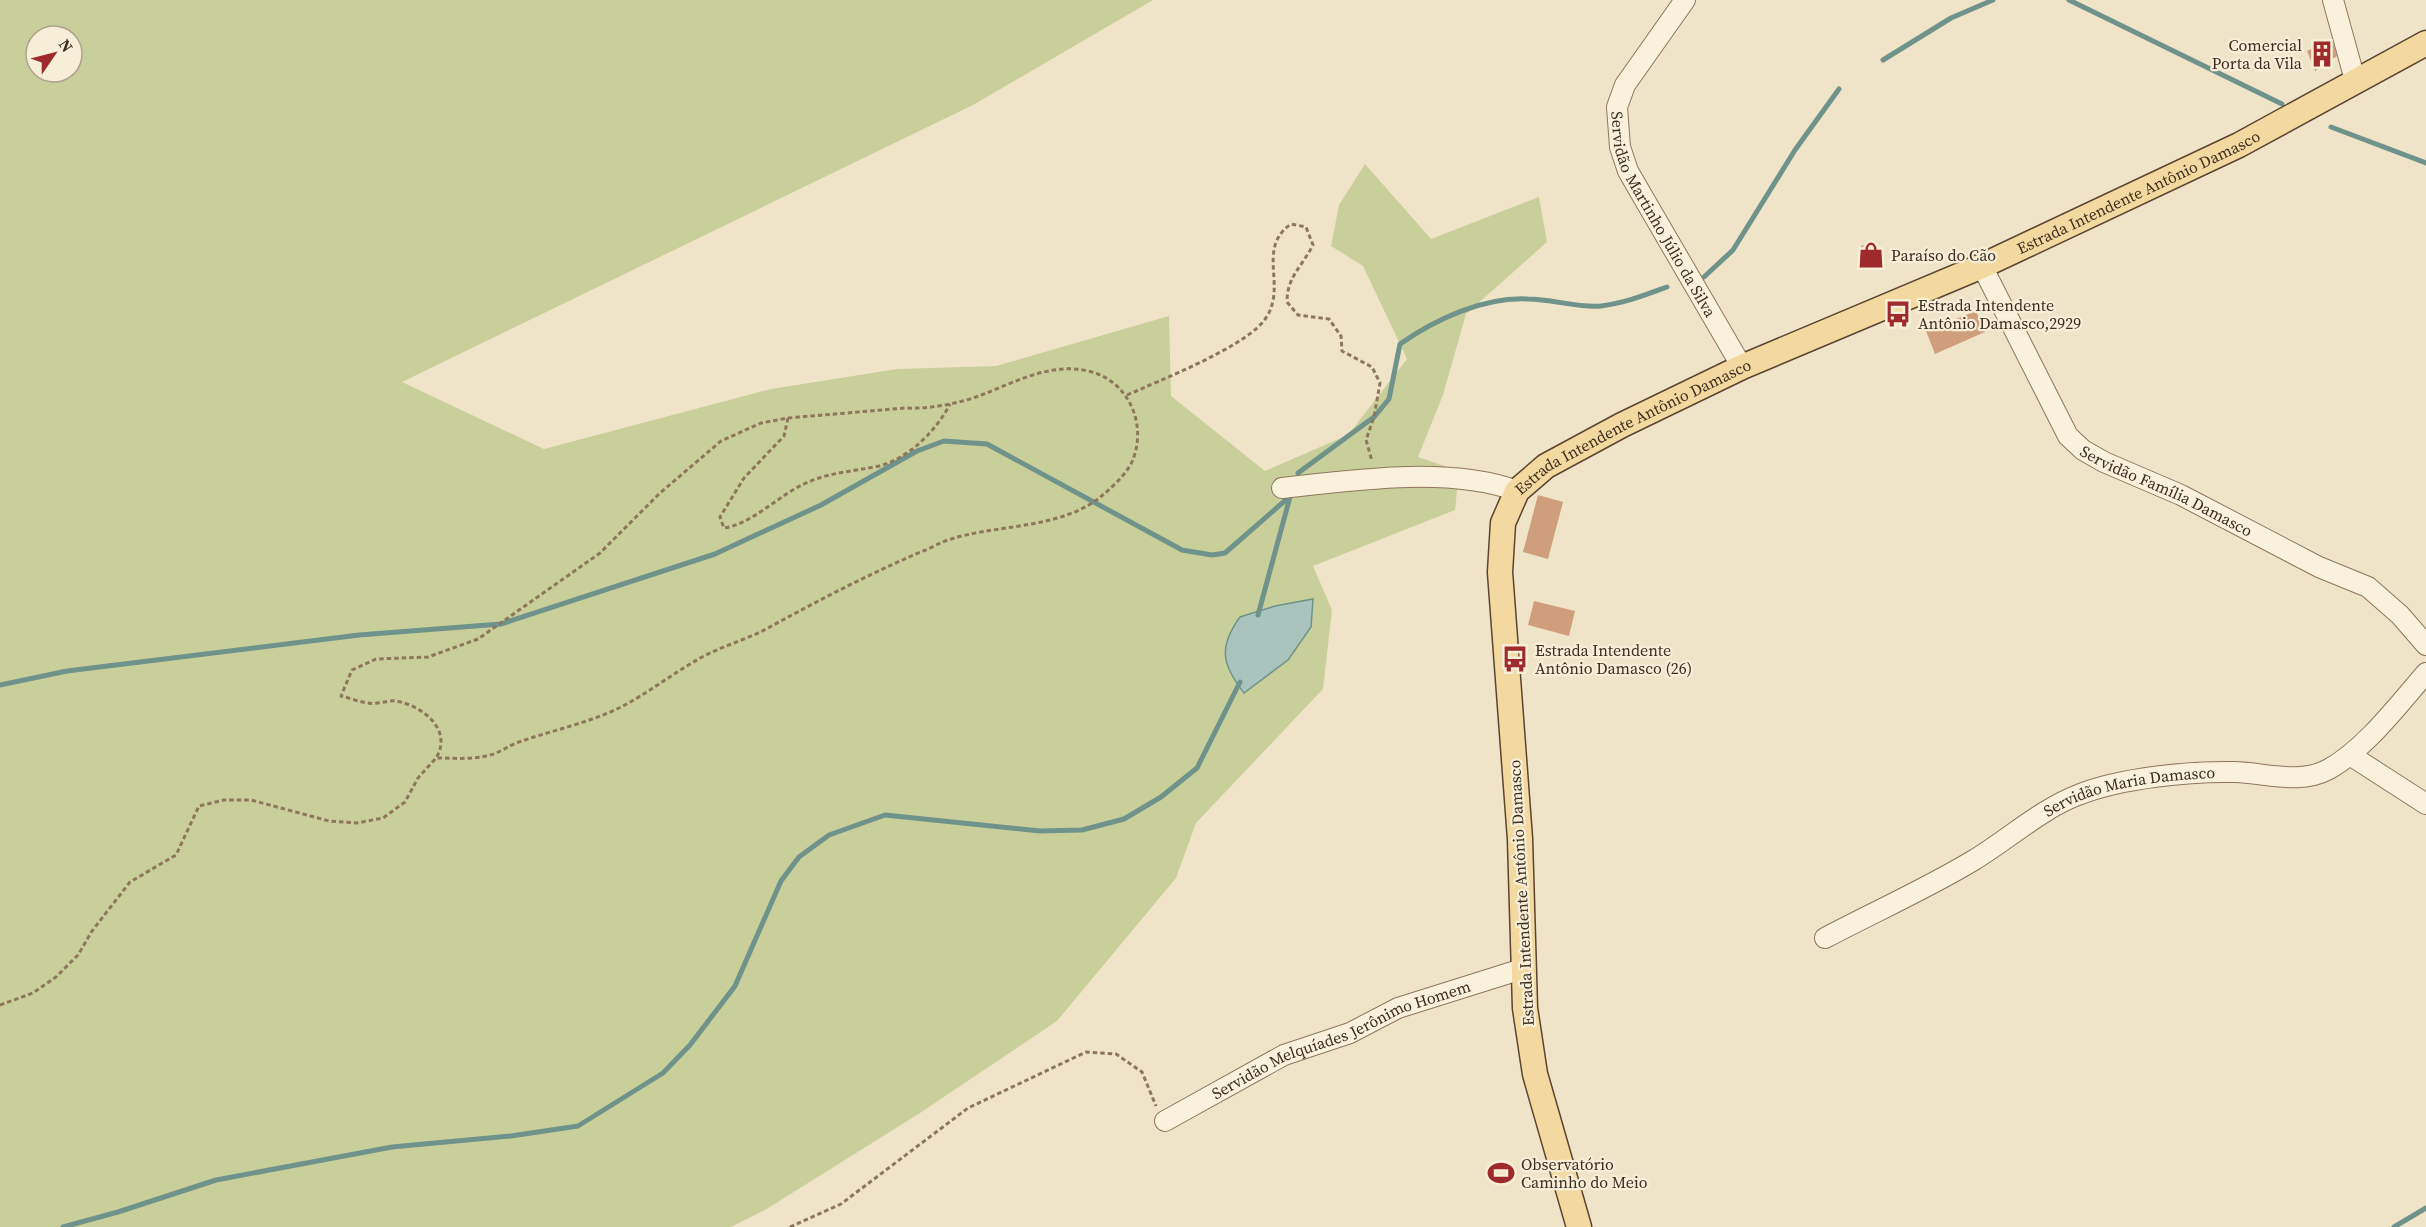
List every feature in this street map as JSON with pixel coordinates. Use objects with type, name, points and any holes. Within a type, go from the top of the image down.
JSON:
[{"type":"main road","name":"Estrada Intendente Antônio Damasco","points":[[1579,1227],[1535,1074],[1528,1036],[1522,969],[1520,838],[1500,547],[1503,523],[1517,491],[1539,471],[1578,447],[1742,367],[1982,266],[2239,146],[2298,115],[2355,80],[2426,43]]},
{"type":"street","name":"Servidão Martinho Júlio da Silva","points":[[1685,0],[1625,85],[1617,107],[1618,138],[1628,171],[1742,367]]},
{"type":"street","points":[[2333,0],[2355,80]]},
{"type":"street","name":"Servidão Família Damasco","points":[[1982,266],[2068,436],[2083,450],[2181,495],[2319,567],[2368,587],[2400,615],[2426,645]]},
{"type":"street","points":[[1282,488],[1383,479],[1473,479],[1492,482],[1517,491]]},
{"type":"street","name":"Servidão Maria Damasco","points":[[1825,938],[1964,866],[2056,807],[2085,792],[2200,772],[2236,772],[2293,778],[2310,776],[2328,770],[2350,755],[2426,673]]},
{"type":"street","points":[[2350,755],[2426,804]]},
{"type":"street","name":"Servidão Melquíades Jerônimo Homem","points":[[1165,1121],[1284,1056],[1350,1033],[1398,1008],[1522,969]]},
{"type":"path","points":[[1127,395],[1219,351],[1262,323],[1276,294],[1272,253],[1278,233],[1291,224],[1306,227],[1313,245],[1303,265],[1287,284],[1287,302],[1298,315],[1329,319],[1341,336],[1342,351],[1372,367],[1380,383],[1374,417],[1366,440],[1371,459],[1383,479]]},
{"type":"path","points":[[0,1005],[33,993],[56,977],[78,955],[92,931],[130,882],[176,855],[199,806],[224,800],[251,800],[329,821],[357,823],[383,818],[405,802],[418,778],[442,748],[441,730],[421,710],[395,701],[369,704],[341,696],[352,670],[376,659],[428,657],[478,639],[600,553],[660,494],[722,441],[761,423],[788,418],[905,408],[923,409],[978,396],[1016,380],[1050,371],[1087,370],[1113,381],[1127,395],[1139,433],[1131,464],[1115,485],[1095,501],[1070,513],[1011,528],[947,540],[898,561],[820,598],[768,628],[706,654],[623,706],[596,717],[516,743],[491,755],[436,758]]},
{"type":"path","points":[[788,418],[784,436],[744,478],[728,501],[720,518],[724,528],[735,526],[778,498],[828,473],[882,465],[906,453],[926,436],[944,415],[950,403]]},
{"type":"path","points":[[790,1227],[841,1204],[968,1108],[1086,1052],[1116,1054],[1142,1072],[1165,1121]]},
{"type":"green space","points":[[0,0],[1153,0],[973,105],[402,382],[544,449],[771,389],[897,369],[996,366],[1169,316],[1171,396],[1265,471],[1348,435],[1407,359],[1363,266],[1331,246],[1339,205],[1365,164],[1431,239],[1539,197],[1547,242],[1466,314],[1443,395],[1418,457],[1459,471],[1455,510],[1313,566],[1332,610],[1323,689],[1196,823],[1176,878],[1057,1021],[920,1113],[765,1210],[731,1227],[0,1227]]},
{"type":"water","points":[[1313,599],[1311,627],[1288,660],[1244,693],[1231,674],[1226,656],[1228,638],[1240,617],[1275,606]]},
{"type":"building","name":"Comercial Porta da Vila","points":[[2332,39],[2337,56],[2315,71],[2307,51]]},
{"type":"building","name":"Paraíso do Cão","points":[[1874,241],[1882,263],[1869,270],[1861,246]]},
{"type":"building","points":[[1976,311],[1985,332],[1935,354],[1926,331]]},
{"type":"building","points":[[1538,495],[1563,502],[1548,559],[1523,552]]},
{"type":"building","points":[[1534,601],[1575,611],[1569,636],[1528,625]]},
{"type":"waterway","points":[[1883,60],[1951,18],[1993,0]]},
{"type":"waterway","points":[[2069,0],[2282,104]]},
{"type":"waterway","points":[[1704,277],[1733,250],[1795,150],[1839,89]]},
{"type":"waterway","points":[[2331,127],[2426,163]]},
{"type":"waterway","points":[[1298,473],[1374,417],[1389,399],[1400,344],[1444,318],[1477,306],[1511,299],[1537,299],[1583,306],[1601,306],[1627,301],[1667,287]]},
{"type":"waterway","points":[[0,685],[67,671],[359,635],[501,624],[715,554],[821,505],[917,451],[944,441],[987,444],[1182,550],[1212,555],[1225,553],[1288,498]]},
{"type":"waterway","points":[[1258,615],[1290,497]]},
{"type":"waterway","points":[[63,1227],[118,1212],[216,1180],[392,1147],[511,1136],[578,1126],[663,1073],[690,1045],[735,986],[781,881],[799,857],[829,835],[885,815],[1040,831],[1082,830],[1124,819],[1161,797],[1197,768],[1240,682]]},
{"type":"waterway","points":[[2394,1227],[2426,1208]]},
{"type":"place","name":"Comercial Porta da Vila","points":[[2322,54]]},
{"type":"place","name":"Paraíso do Cão","points":[[1871,255]]},
{"type":"place","name":"Estrada Intendente Antônio Damasco,2929","points":[[1898,314]]},
{"type":"place","name":"Estrada Intendente Antônio Damasco (26)","points":[[1515,659]]},
{"type":"place","name":"Observatório Caminho do Meio","points":[[1501,1173]]}]
